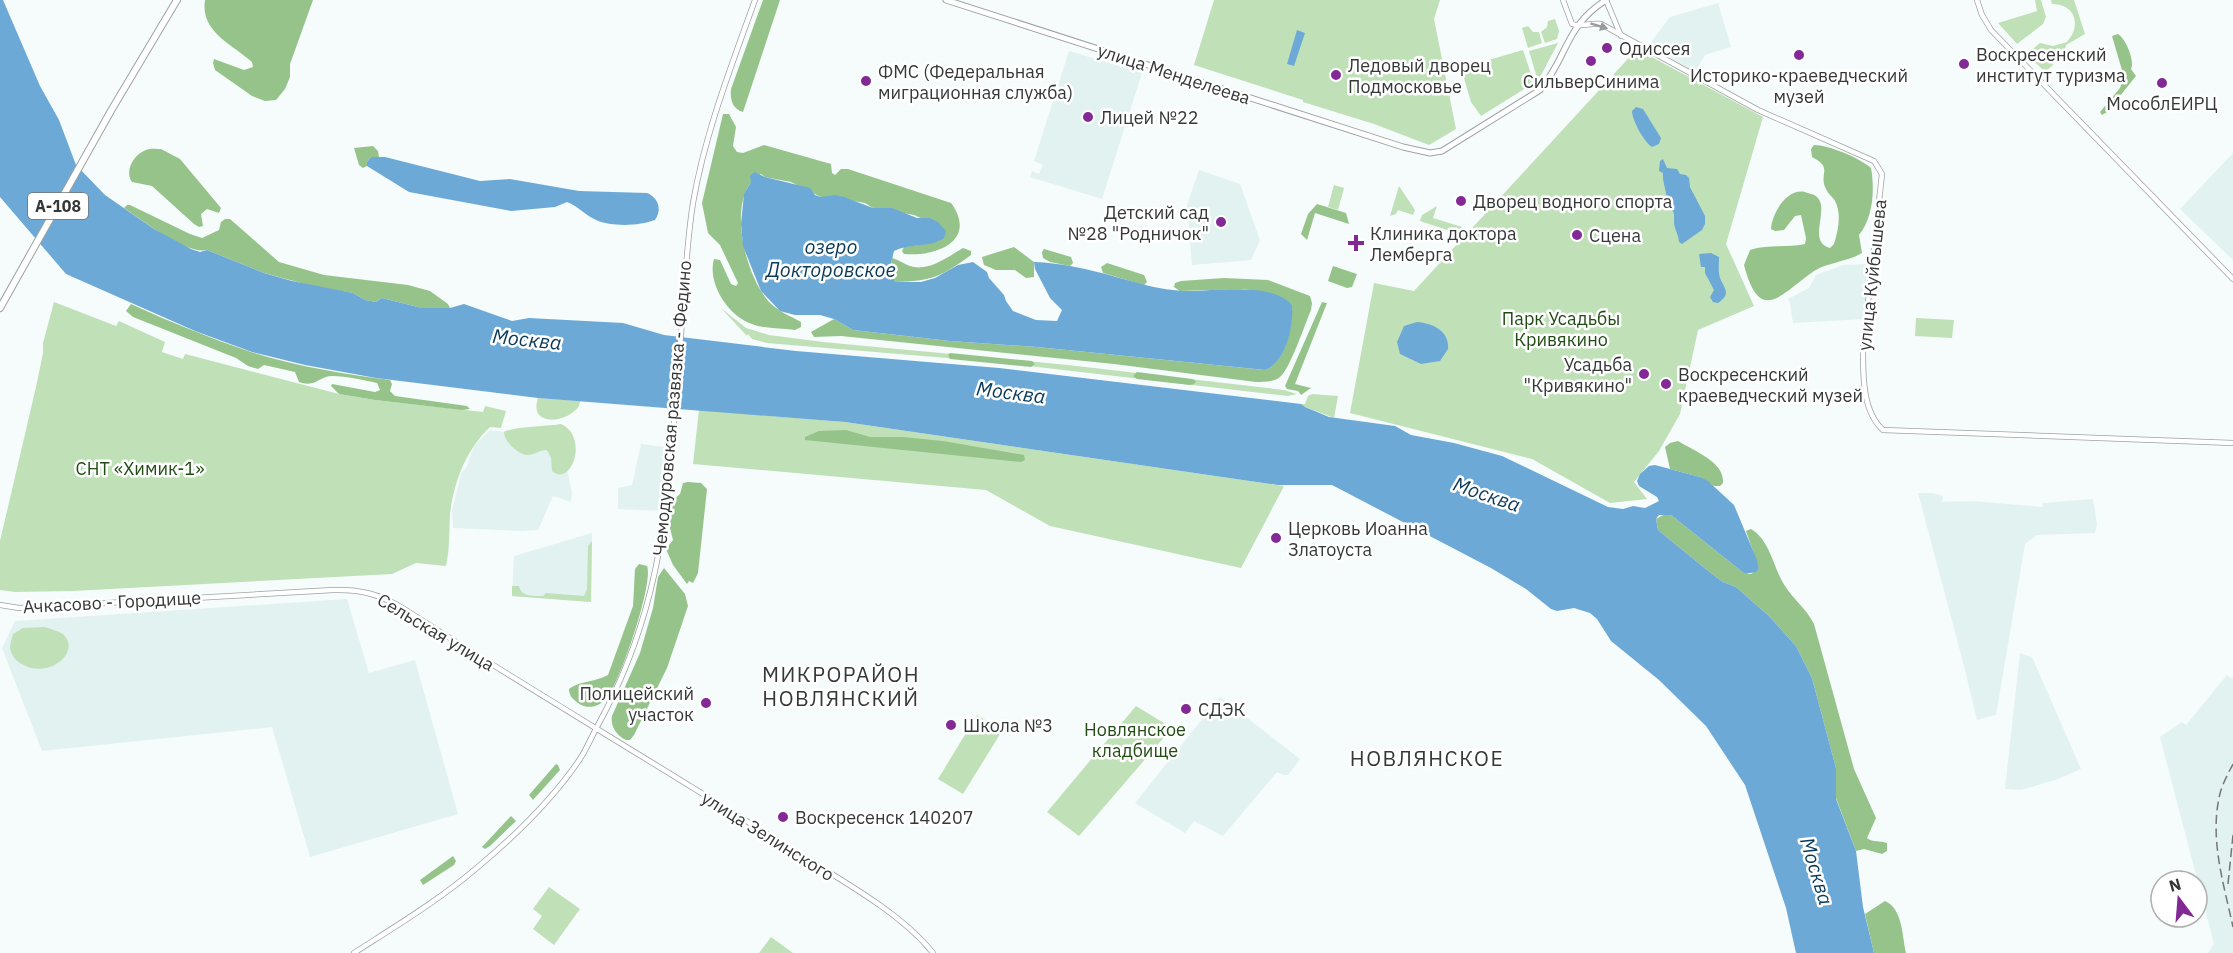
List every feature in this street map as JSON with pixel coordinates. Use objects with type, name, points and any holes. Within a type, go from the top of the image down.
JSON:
[{"type":"highway","name":"А-108","points":[[2,305],[112,109],[177,0]]},
{"type":"main road","name":"улица Менделеева","points":[[946,0],[1403,147],[1430,153],[1442,151],[1540,90],[1549,78],[1576,26],[1586,14],[1606,0]]},
{"type":"street","name":"Чемодуровская развязка - Федино","points":[[354,953],[433,902],[498,850],[550,797],[579,761],[621,680],[643,623],[660,553],[673,439],[688,245],[698,175],[715,114],[755,0]]},
{"type":"street","points":[[1563,0],[1571,23],[1576,26],[1596,23],[1621,36]]},
{"type":"street","points":[[1606,0],[1621,36]]},
{"type":"street","points":[[1977,0],[1982,15],[1991,30],[2233,279]]},
{"type":"street","name":"улица Куйбышева","points":[[1621,36],[1758,110],[1817,138],[1867,158],[1879,167],[1882,174],[1863,348],[1863,367],[1870,412],[1875,422],[1883,430],[2233,443]]},
{"type":"street","name":"Сельская улица","points":[[225,597],[348,590],[361,590],[376,594],[401,607],[596,729]]},
{"type":"street","name":"Ачкасово - Городище","points":[[0,605],[19,608],[225,597]]},
{"type":"street","name":"улица Зелинского","points":[[596,729],[746,820],[870,900],[904,923],[933,953]]},
{"type":"shaded area","points":[[1718,3],[1731,47],[1705,55],[1695,72],[1649,45],[1670,17]]},
{"type":"shaded area","name":"Лицей №22","points":[[1069,51],[1142,73],[1102,199],[1030,177],[1032,171],[1039,174],[1043,165],[1034,161]]},
{"type":"shaded area","points":[[2233,153],[2233,260],[2180,209]]},
{"type":"shaded area","name":"Детский сад №28 \"Родничок\"","points":[[1199,170],[1240,184],[1260,240],[1251,260],[1192,265],[1187,205]]},
{"type":"shaded area","points":[[1868,264],[1865,319],[1793,323],[1788,299],[1809,288],[1816,275],[1843,265]]},
{"type":"shaded area","points":[[490,430],[561,440],[572,493],[571,502],[553,496],[538,530],[453,528],[452,511],[461,474],[467,466],[474,446]]},
{"type":"shaded area","points":[[641,444],[665,447],[662,511],[618,509],[618,488],[632,485]]},
{"type":"shaded area","points":[[1918,493],[1943,496],[1942,502],[1972,501],[2042,507],[2043,503],[2093,499],[2097,524],[2095,533],[2037,535],[2025,544],[1996,715],[1977,720]]},
{"type":"shaded area","points":[[592,533],[591,602],[512,596],[514,556]]},
{"type":"shaded area","points":[[347,599],[369,673],[415,660],[458,814],[310,857],[272,727],[42,751],[2,648],[15,621]]},
{"type":"shaded area","points":[[2020,653],[2032,657],[2081,769],[2058,779],[2021,790],[2005,789]]},
{"type":"shaded area","points":[[2227,675],[2233,679],[2233,953],[2208,953],[2214,944],[2209,925],[2209,869],[2194,869],[2160,737],[2182,722],[2186,725]]},
{"type":"shaded area","points":[[1220,697],[1300,759],[1288,775],[1277,772],[1223,836],[1194,821],[1185,833],[1135,803]]},
{"type":"green space","points":[[205,0],[313,0],[290,64],[290,77],[285,89],[276,100],[265,101],[252,96],[215,70],[214,59],[244,70],[253,67],[252,62],[212,29],[207,21]]},
{"type":"green space","points":[[763,0],[780,0],[743,112],[736,109],[732,103],[731,89]]},
{"type":"green space","name":"Ледовый дворец Подмосковье","points":[[1214,0],[1440,0],[1434,19],[1456,129],[1429,145],[1374,124],[1194,65]]},
{"type":"green space","points":[[2035,0],[2041,0],[2046,17],[2043,24],[2017,44],[1998,23],[2037,11]]},
{"type":"green space","points":[[2051,0],[2074,0],[2085,34],[2066,45],[2064,53],[2061,51],[2051,60],[2053,65],[2045,72],[2027,54],[2040,43],[2053,46],[2067,42],[2072,35],[2075,23],[2071,12],[2060,5],[2052,4]]},
{"type":"green space","points":[[1555,19],[1559,31],[1557,39],[1545,43],[1541,32],[1547,27],[1548,21]]},
{"type":"green space","points":[[1528,26],[1533,32],[1539,32],[1542,43],[1528,48],[1522,28]]},
{"type":"green space","points":[[2118,34],[2129,50],[2132,61],[2131,69],[2136,76],[2102,115],[2100,112],[2120,88],[2124,77],[2112,36]]},
{"type":"green space","points":[[1558,43],[1538,81],[1529,51]]},
{"type":"green space","name":"Парк Усадьбы Кривякино","points":[[1637,49],[1763,117],[1726,244],[1754,306],[1698,330],[1680,414],[1659,451],[1634,482],[1647,499],[1610,503],[1532,459],[1350,413],[1374,283],[1414,291]]},
{"type":"green space","points":[[1523,50],[1534,83],[1481,116],[1471,102],[1461,68]]},
{"type":"green space","points":[[723,114],[729,114],[736,127],[733,146],[737,152],[743,153],[764,145],[831,164],[832,173],[835,175],[841,169],[848,169],[951,203],[958,216],[960,227],[957,236],[950,244],[940,249],[904,254],[902,251],[904,247],[924,244],[923,219],[914,215],[873,208],[865,203],[821,197],[791,182],[765,177],[761,174],[749,185],[743,200],[741,230],[748,263],[761,291],[769,302],[801,322],[801,327],[795,330],[767,328],[743,320],[721,298],[717,288],[714,278],[714,259],[720,260],[731,284],[736,286],[738,283],[720,245],[708,233],[702,203]]},
{"type":"green space","points":[[1814,145],[1844,153],[1871,168],[1872,203],[1864,228],[1859,235],[1862,253],[1820,268],[1782,295],[1773,300],[1764,300],[1757,295],[1750,284],[1744,265],[1750,250],[1805,244],[1806,238],[1801,215],[1795,216],[1784,230],[1771,229],[1777,209],[1792,194],[1805,192],[1817,197],[1821,204],[1820,239],[1823,245],[1830,248],[1834,244],[1839,217],[1837,206],[1824,184],[1824,168],[1812,157],[1811,149]]},
{"type":"green space","points":[[373,146],[378,151],[379,157],[371,157],[367,166],[363,168],[359,165],[354,148]]},
{"type":"green space","points":[[148,149],[161,149],[180,159],[221,208],[219,213],[207,209],[201,214],[203,226],[199,227],[194,224],[152,186],[132,182],[129,173],[134,159]]},
{"type":"green space","points":[[1334,185],[1344,188],[1338,210],[1328,207]]},
{"type":"green space","points":[[1399,186],[1415,210],[1413,215],[1398,210],[1396,214],[1390,216]]},
{"type":"green space","points":[[1317,204],[1346,213],[1349,224],[1315,213],[1307,240],[1301,234],[1308,214]]},
{"type":"green space","points":[[127,205],[202,238],[219,230],[221,222],[230,219],[279,262],[324,275],[408,285],[430,291],[450,308],[422,308],[382,298],[376,302],[365,300],[353,293],[316,287],[264,273],[207,250],[198,250],[176,242],[124,208]]},
{"type":"green space","points":[[1437,206],[1433,218],[1462,227],[1459,234],[1420,221],[1422,215]]},
{"type":"green space","points":[[1014,247],[1034,262],[1034,277],[1026,278],[1015,270],[996,270],[984,265],[982,257]]},
{"type":"green space","points":[[963,248],[971,251],[971,255],[944,273],[927,279],[895,282],[891,276],[892,258],[910,266],[924,267],[938,263]]},
{"type":"green space","points":[[1044,249],[1071,257],[1073,263],[1070,266],[1050,262],[1043,258]]},
{"type":"green space","points":[[1107,263],[1144,275],[1147,282],[1144,285],[1103,273],[1101,267]]},
{"type":"green space","points":[[1333,266],[1357,274],[1352,287],[1347,288],[1328,281]]},
{"type":"green space","points":[[1224,278],[1268,280],[1310,296],[1311,310],[1288,365],[1278,379],[1256,382],[1114,364],[841,336],[814,337],[811,332],[834,319],[853,330],[1265,370],[1278,360],[1283,352],[1291,323],[1292,305],[1244,289],[1180,291],[1174,287],[1175,283],[1181,281]]},
{"type":"green space","name":"СНТ «Химик-1»","points":[[54,302],[116,326],[119,321],[165,342],[162,352],[183,359],[185,354],[339,394],[375,400],[483,412],[485,406],[506,411],[501,428],[490,427],[482,436],[468,456],[458,478],[450,514],[446,566],[416,563],[392,574],[73,591],[0,590],[0,541]]},
{"type":"green space","points":[[1322,302],[1327,303],[1295,384],[1311,388],[1301,395],[1298,391],[1287,389],[1285,386]]},
{"type":"green space","points":[[131,304],[190,330],[251,352],[320,369],[390,380],[392,384],[390,391],[395,396],[467,406],[470,409],[375,400],[339,394],[331,386],[332,384],[375,392],[380,390],[377,383],[349,377],[332,376],[310,384],[299,382],[295,372],[264,365],[258,369],[248,366],[236,358],[133,317],[126,311]]},
{"type":"green space","points":[[721,308],[746,328],[769,335],[1068,365],[1284,390],[1297,394],[1288,396],[995,362],[767,343],[752,339],[748,334],[747,336]]},
{"type":"green space","points":[[1916,318],[1954,320],[1952,338],[1915,336]]},
{"type":"green space","points":[[950,353],[1032,361],[1035,364],[1031,367],[950,359],[948,355]]},
{"type":"green space","points":[[1137,372],[1196,381],[1190,385],[1137,379],[1133,376]]},
{"type":"green space","points":[[1312,394],[1338,396],[1334,418],[1301,404],[1305,404],[1308,396]]},
{"type":"green space","points":[[538,398],[580,401],[574,412],[551,420],[539,414],[536,408]]},
{"type":"green space","points":[[699,410],[845,422],[1284,486],[1241,568],[1050,526],[986,490],[693,464]]},
{"type":"green space","points":[[561,424],[569,430],[576,449],[571,467],[566,473],[559,474],[552,471],[551,458],[547,450],[530,455],[523,454],[512,446],[504,432],[515,429]]},
{"type":"green space","points":[[846,430],[870,437],[903,437],[943,441],[1024,455],[1025,460],[1021,462],[805,440],[805,437],[819,431]]},
{"type":"green space","points":[[1678,441],[1714,463],[1722,476],[1723,483],[1720,486],[1714,486],[1700,477],[1670,469],[1665,447]]},
{"type":"green space","points":[[683,483],[701,483],[707,489],[698,573],[693,583],[689,581],[687,584],[673,565],[666,549],[673,540],[669,524],[673,500],[680,494]]},
{"type":"green space","points":[[1665,514],[1671,515],[1745,574],[1751,574],[1759,568],[1746,531],[1751,529],[1763,540],[1785,586],[1814,624],[1854,769],[1876,818],[1867,838],[1887,843],[1887,851],[1882,854],[1864,849],[1856,851],[1836,798],[1836,768],[1812,678],[1796,646],[1770,617],[1736,587],[1712,574],[1658,530],[1656,519]]},
{"type":"green space","points":[[592,541],[591,602],[512,596],[512,586],[519,586],[522,592],[532,596],[543,596],[546,593],[584,596],[587,589],[588,546]]},
{"type":"green space","points":[[639,564],[647,566],[646,592],[620,673],[604,701],[593,706],[582,705],[572,697],[569,689],[577,684],[608,675],[633,606],[635,569]]},
{"type":"green space","points":[[664,568],[685,594],[688,606],[667,668],[634,735],[630,740],[626,740],[615,730],[612,716],[640,653],[653,608],[658,577]]},
{"type":"green space","points":[[45,627],[63,634],[68,641],[65,656],[50,667],[40,669],[30,668],[18,662],[10,648],[13,634],[23,628]]},
{"type":"green space","name":"Новлянское кладбище","points":[[1136,706],[1172,728],[1079,836],[1047,812]]},
{"type":"green space","points":[[977,715],[1002,731],[963,794],[938,779]]},
{"type":"green space","points":[[556,764],[560,770],[533,800],[529,795]]},
{"type":"green space","points":[[511,816],[516,821],[490,846],[485,849],[482,847]]},
{"type":"green space","points":[[453,856],[456,861],[454,865],[423,885],[420,880]]},
{"type":"green space","points":[[549,887],[580,909],[554,945],[533,929],[542,916],[533,909]]},
{"type":"green space","points":[[1885,901],[1891,905],[1898,916],[1906,953],[1874,953],[1865,914]]},
{"type":"green space","points":[[771,937],[793,953],[759,953]]},
{"type":"water","name":"Москва","points":[[0,0],[3,0],[40,86],[59,120],[76,165],[105,195],[154,229],[191,249],[200,252],[207,250],[264,273],[292,281],[353,293],[365,300],[376,302],[382,298],[422,308],[450,308],[464,304],[512,321],[529,318],[623,323],[664,335],[796,351],[999,368],[1301,404],[1329,417],[1395,426],[1411,435],[1454,443],[1502,456],[1608,507],[1645,508],[1659,501],[1657,497],[1639,486],[1637,481],[1640,474],[1649,466],[1655,465],[1708,481],[1734,505],[1757,560],[1759,568],[1756,572],[1745,574],[1671,515],[1659,515],[1656,519],[1658,530],[1712,574],[1736,587],[1770,617],[1796,646],[1812,678],[1836,768],[1836,799],[1856,851],[1863,907],[1874,953],[1796,953],[1786,908],[1745,785],[1706,726],[1659,680],[1611,641],[1597,619],[1590,613],[1574,608],[1557,611],[1551,609],[1526,589],[1491,568],[1332,485],[1278,485],[845,422],[538,398],[376,378],[305,365],[252,352],[195,331],[66,274],[0,197]]},
{"type":"water","points":[[1297,30],[1305,33],[1294,66],[1287,64]]},
{"type":"water","points":[[1636,107],[1643,109],[1661,138],[1659,144],[1652,147],[1642,136],[1632,111]]},
{"type":"water","points":[[371,157],[385,157],[480,181],[510,179],[579,191],[647,193],[657,201],[659,208],[655,220],[617,225],[596,220],[567,202],[555,207],[511,211],[409,192],[367,166]]},
{"type":"water","points":[[1663,159],[1667,168],[1677,169],[1680,174],[1689,178],[1690,187],[1705,216],[1702,230],[1682,244],[1679,242],[1675,227],[1674,213],[1666,206],[1663,173],[1659,171],[1660,161]]},
{"type":"water","name":"озеро Докторовское","points":[[754,172],[810,188],[815,195],[821,197],[835,195],[873,208],[892,208],[917,218],[930,218],[938,222],[946,231],[944,238],[933,243],[894,251],[889,272],[895,282],[921,282],[935,278],[958,265],[973,262],[987,272],[1013,311],[1036,320],[1057,321],[1062,310],[1050,298],[1035,269],[1034,262],[1055,264],[1175,290],[1241,289],[1270,293],[1292,305],[1290,333],[1278,360],[1265,370],[853,330],[834,319],[820,315],[795,315],[780,311],[761,291],[743,246],[741,224],[744,194],[751,182],[750,176]]},
{"type":"water","points":[[1711,253],[1719,257],[1719,276],[1726,291],[1725,297],[1718,303],[1713,302],[1710,297],[1714,290],[1705,273],[1705,267],[1701,267],[1699,254]]},
{"type":"water","points":[[1417,322],[1434,326],[1446,337],[1448,349],[1440,361],[1421,364],[1400,354],[1397,342],[1404,326]]},
{"type":"railway","points":[[2233,764],[2220,794],[2216,830],[2219,863],[2233,927]]},
{"type":"railway","points":[[2228,884],[2233,835]]},
{"type":"place","name":"Одиссея","points":[[1607,48]]},
{"type":"place","name":"Историко-краеведческий музей","points":[[1799,55]]},
{"type":"place","name":"СильверСинима","points":[[1591,61]]},
{"type":"place","name":"Воскресенский институт туризма","points":[[1964,64]]},
{"type":"place","name":"Ледовый дворец Подмосковье","points":[[1336,75]]},
{"type":"place","name":"ФМС (Федеральная миграционная служба)","points":[[866,81]]},
{"type":"place","name":"МособлЕИРЦ","points":[[2162,83]]},
{"type":"place","name":"Лицей №22","points":[[1088,117]]},
{"type":"place","name":"Дворец водного спорта","points":[[1461,201]]},
{"type":"place","name":"Детский сад №28 \"Родничок\"","points":[[1221,222]]},
{"type":"place","name":"Сцена","points":[[1577,235]]},
{"type":"place","name":"Клиника доктора Лемберга","points":[[1356,243]]},
{"type":"place","name":"Усадьба \"Кривякино\"","points":[[1644,374]]},
{"type":"place","name":"Воскресенский краеведческий музей","points":[[1666,384]]},
{"type":"place","name":"Церковь Иоанна Златоуста","points":[[1276,538]]},
{"type":"place","name":"Полицейский участок","points":[[706,703]]},
{"type":"place","name":"СДЭК","points":[[1186,709]]},
{"type":"place","name":"Школа №3","points":[[951,725]]},
{"type":"place","name":"Воскресенск 140207","points":[[783,817]]},
{"type":"district","name":"МИКРОРАЙОН НОВЛЯНСКИЙ","points":[[841,686]]},
{"type":"district","name":"НОВЛЯНСКОЕ","points":[[1427,758]]}]
